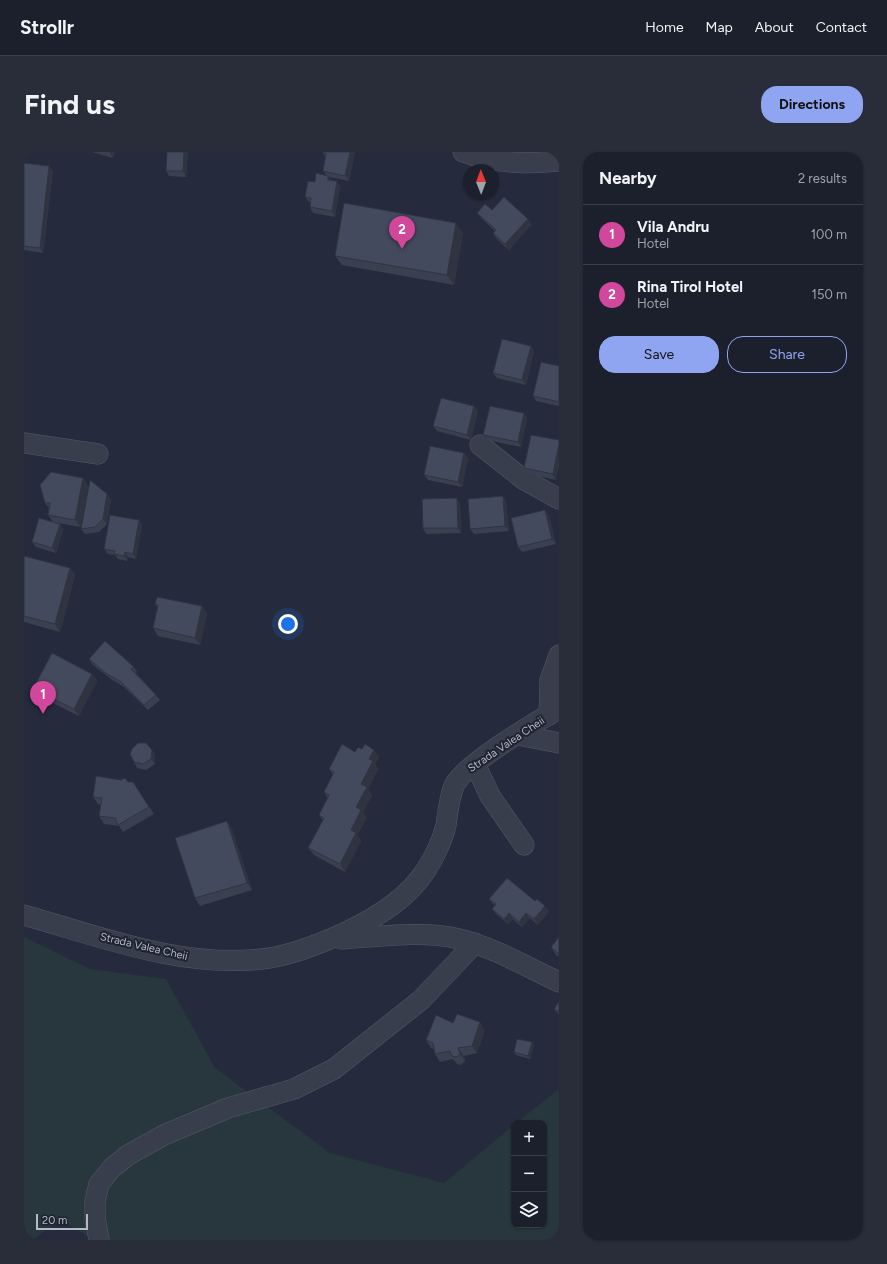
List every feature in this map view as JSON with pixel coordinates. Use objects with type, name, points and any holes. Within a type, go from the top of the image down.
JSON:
[{"type":"street","points":[[463,152],[481,159],[514,164],[559,161]]},
{"type":"street","points":[[24,443],[98,454]]},
{"type":"street","points":[[480,445],[523,479],[559,498]]},
{"type":"street","points":[[554,712],[550,680],[559,655]]},
{"type":"street","name":"Strada Valea Cheii","points":[[24,915],[136,947],[180,957],[221,961],[262,959],[297,952],[359,926],[386,909],[411,889],[427,870],[445,827],[453,787],[458,779],[474,764],[554,712]]},
{"type":"street","points":[[518,735],[559,743]]},
{"type":"street","points":[[474,764],[490,796],[524,845]]},
{"type":"street","points":[[328,940],[439,935],[475,943],[559,982]]},
{"type":"street","points":[[99,1240],[95,1218],[95,1201],[99,1184],[112,1168],[128,1155],[164,1135],[228,1108],[294,1088],[334,1069],[421,1000],[475,943]]},
{"type":"shaded area","points":[[24,937],[90,969],[166,979],[215,1068],[330,1153],[444,1183],[511,1127],[511,1228],[547,1228],[547,1120],[520,1120],[559,1089],[559,1240],[94,1240],[61,1220],[32,1240],[24,1240]]},
{"type":"building","points":[[167,152],[184,152],[183,171],[166,171]]},
{"type":"building","points":[[323,152],[350,152],[345,176],[323,171],[326,154]]},
{"type":"building","points":[[24,163],[49,166],[40,248],[24,246]]},
{"type":"building","points":[[316,173],[328,176],[328,180],[337,181],[332,211],[310,207],[311,198],[305,197],[308,181],[315,182]]},
{"type":"building","points":[[504,197],[528,219],[505,244],[493,233],[496,230],[477,213],[485,204],[492,210]]},
{"type":"building","points":[[344,203],[456,223],[447,275],[335,256]]},
{"type":"building","points":[[502,339],[531,346],[522,380],[493,373]]},
{"type":"building","points":[[541,362],[559,366],[559,402],[533,396]]},
{"type":"building","points":[[441,398],[474,406],[467,435],[433,426]]},
{"type":"building","points":[[490,406],[524,413],[518,442],[483,435]]},
{"type":"building","points":[[531,435],[559,440],[553,474],[524,468]]},
{"type":"building","points":[[430,446],[464,453],[458,482],[424,475]]},
{"type":"building","points":[[51,472],[83,478],[75,520],[48,515],[50,503],[45,503],[40,485]]},
{"type":"building","points":[[90,480],[107,494],[103,519],[95,527],[81,529]]},
{"type":"building","points":[[503,496],[505,526],[470,529],[468,499]]},
{"type":"building","points":[[457,498],[458,528],[423,528],[422,499]]},
{"type":"building","points":[[545,510],[552,539],[518,547],[511,518]]},
{"type":"building","points":[[110,515],[139,520],[133,554],[125,552],[124,556],[114,554],[115,551],[104,549]]},
{"type":"building","points":[[39,518],[60,524],[52,548],[32,542]]},
{"type":"building","points":[[24,556],[70,568],[55,624],[24,616]]},
{"type":"building","points":[[157,597],[202,606],[195,638],[153,628],[158,605],[155,604]]},
{"type":"building","points":[[105,641],[134,667],[131,669],[156,695],[144,705],[120,681],[107,674],[89,659]]},
{"type":"building","points":[[52,653],[92,674],[74,709],[33,689]]},
{"type":"building","points":[[138,743],[146,743],[152,750],[151,759],[143,764],[134,762],[130,754],[132,749]]},
{"type":"building","points":[[342,744],[355,752],[358,747],[362,749],[365,744],[374,750],[369,759],[373,761],[361,784],[367,787],[356,807],[361,810],[351,830],[356,833],[340,864],[308,848],[324,818],[319,815],[329,795],[324,792],[334,772],[329,769]]},
{"type":"building","points":[[96,776],[121,780],[125,778],[128,782],[133,782],[149,807],[118,825],[115,818],[99,816],[102,798],[93,797]]},
{"type":"building","points":[[227,821],[247,883],[195,898],[175,838]]},
{"type":"building","points":[[507,878],[535,901],[537,899],[545,906],[534,919],[526,913],[519,922],[509,913],[504,919],[492,909],[496,904],[489,899]]},
{"type":"building","points":[[559,937],[559,954],[551,947]]},
{"type":"building","points":[[559,1002],[559,1012],[554,1009]]},
{"type":"building","points":[[457,1014],[480,1022],[472,1046],[458,1048],[460,1054],[456,1057],[452,1056],[450,1051],[435,1054],[433,1043],[426,1040],[436,1015],[453,1023]]},
{"type":"building","points":[[517,1039],[532,1042],[528,1056],[514,1052]]},
{"type":"place","name":"Rina Tirol Hotel","points":[[402,249]]},
{"type":"place","name":"Vila Andru","points":[[43,714]]}]
